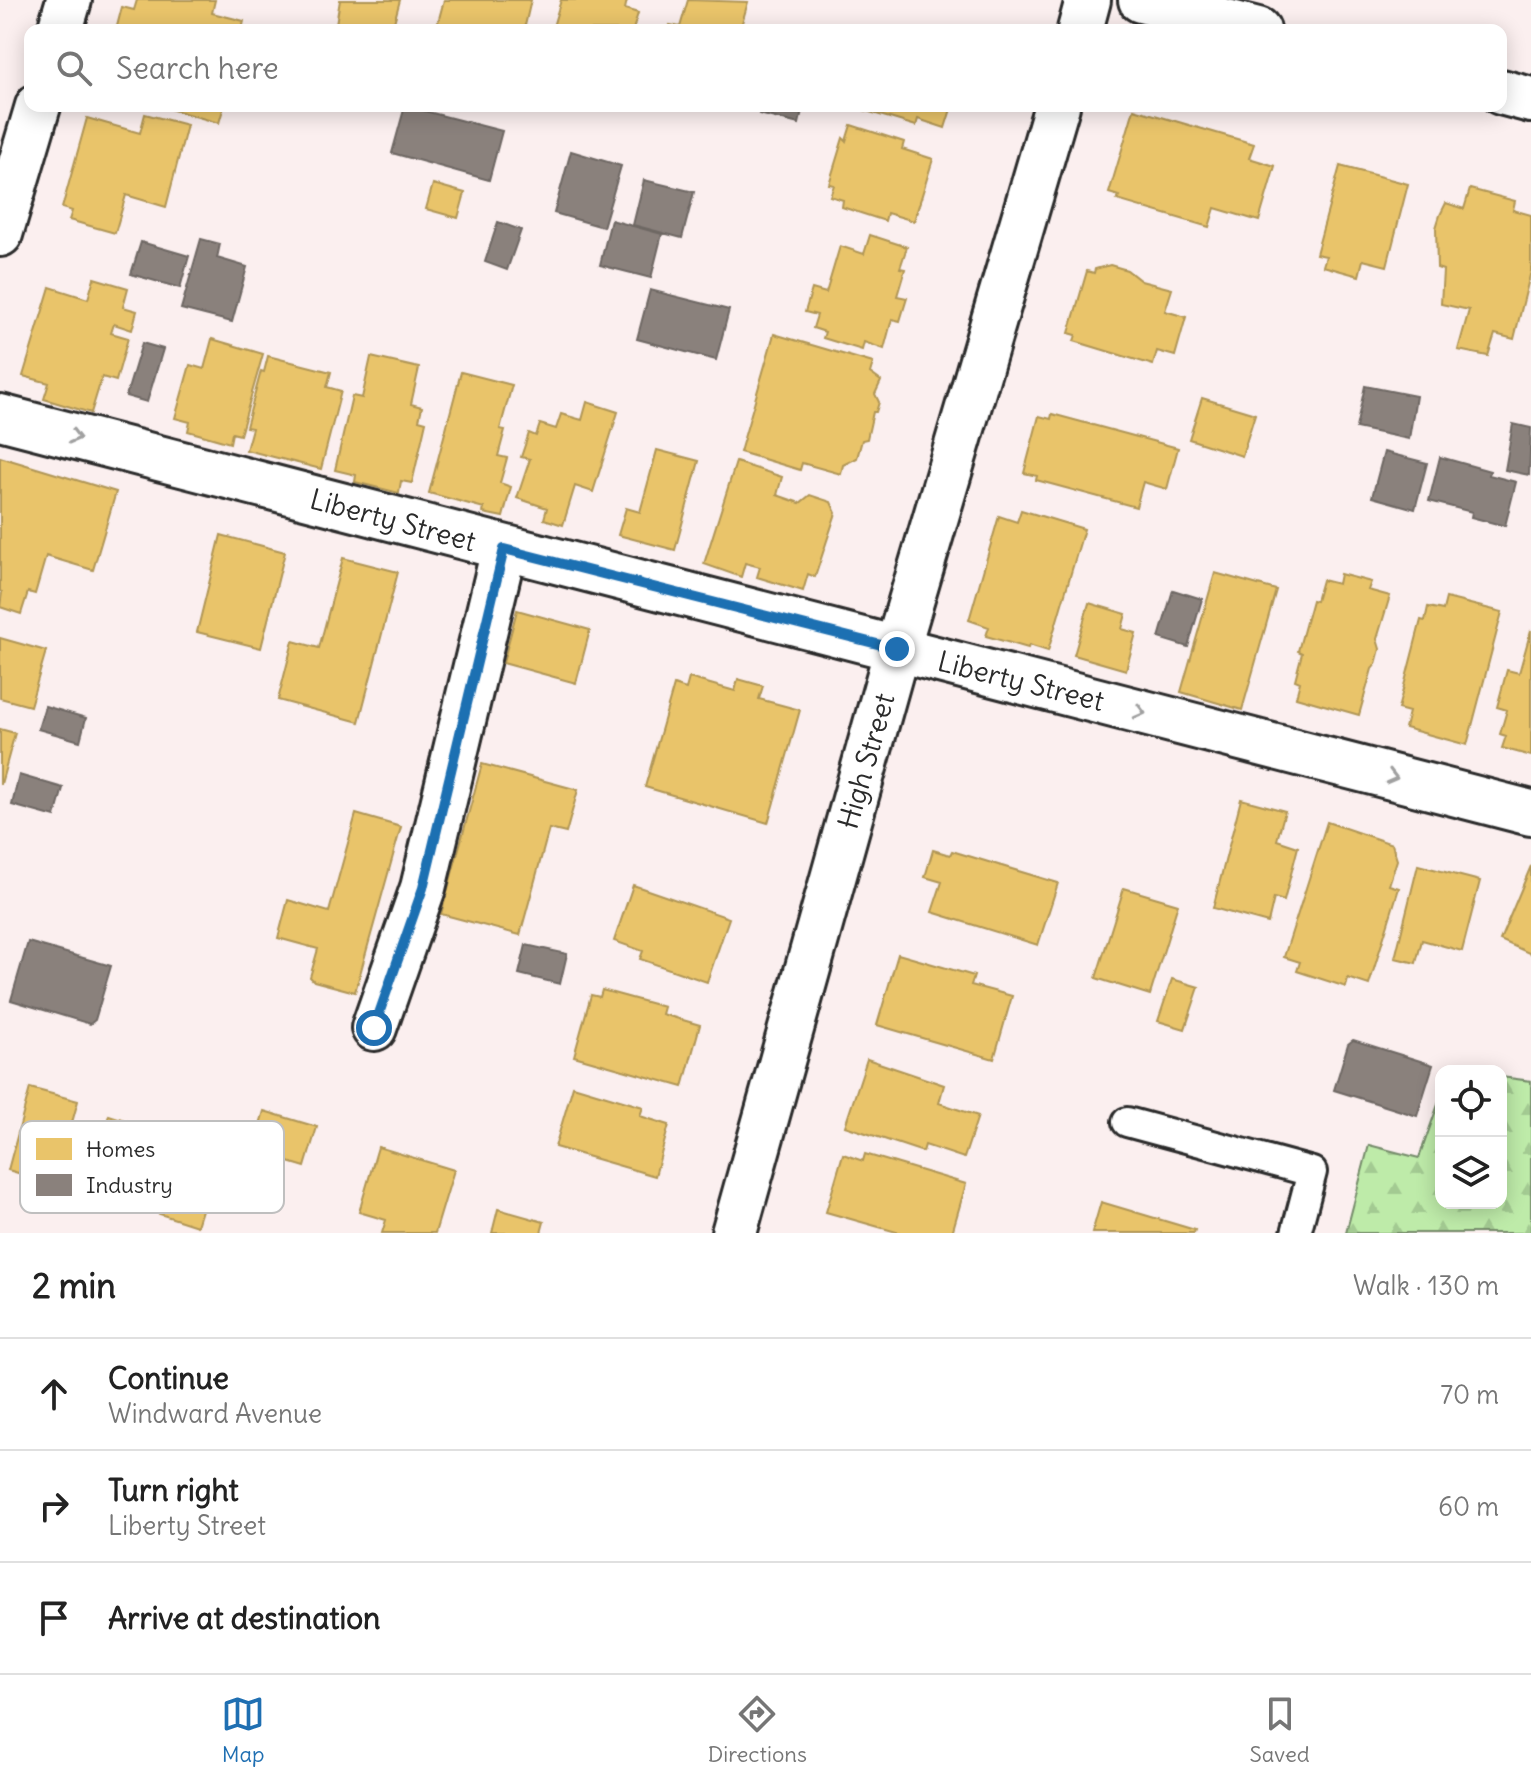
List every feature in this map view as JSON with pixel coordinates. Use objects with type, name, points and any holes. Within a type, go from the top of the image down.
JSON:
[{"type":"street","points":[[62,24],[69,0]]},
{"type":"street","points":[[1082,24],[1088,0]]},
{"type":"street","points":[[1141,0],[1235,24]]},
{"type":"street","points":[[1507,94],[1531,100]]},
{"type":"street","points":[[0,234],[36,112]]},
{"type":"street","name":"High Street","points":[[734,1233],[897,649],[1055,112]]},
{"type":"street","name":"Liberty Street","points":[[0,417],[1531,813]]},
{"type":"street","points":[[374,1028],[423,888],[504,549]]},
{"type":"lane","points":[[1127,1122],[1312,1172],[1296,1233]]},
{"type":"green space","points":[[1507,1078],[1531,1081],[1531,1233],[1346,1233],[1369,1145],[1419,1158],[1435,1113],[1435,1209],[1507,1209]]},
{"type":"building: Homes","points":[[137,0],[215,0],[212,13],[244,21],[243,24],[118,24],[122,7],[134,10]]},
{"type":"building: Homes","points":[[340,0],[400,0],[394,24],[336,24]]},
{"type":"building: Homes","points":[[444,0],[531,0],[525,24],[438,24]]},
{"type":"building: Homes","points":[[561,0],[627,0],[625,9],[638,13],[635,24],[554,24]]},
{"type":"building: Homes","points":[[688,0],[748,2],[742,24],[681,24]]},
{"type":"building: Homes","points":[[180,112],[222,112],[219,123]]},
{"type":"building: Homes","points":[[870,112],[950,112],[945,128],[918,119],[916,126]]},
{"type":"building: Homes","points":[[1133,112],[1144,112],[1254,144],[1249,158],[1275,166],[1259,221],[1215,208],[1209,227],[1117,200],[1119,196],[1109,193]]},
{"type":"building: Homes","points":[[145,114],[187,125],[166,207],[126,195],[115,233],[69,220],[72,211],[62,208],[87,118],[140,133]]},
{"type":"building: Homes","points":[[851,125],[904,142],[902,149],[933,159],[914,221],[887,213],[885,221],[842,207],[843,200],[830,196],[834,185],[829,184],[843,138],[846,141]]},
{"type":"building: Homes","points":[[1340,166],[1408,184],[1387,266],[1363,260],[1359,276],[1323,266],[1326,256],[1316,254]]},
{"type":"building: Homes","points":[[433,184],[465,193],[458,218],[426,209]]},
{"type":"building: Homes","points":[[1470,189],[1515,201],[1513,210],[1531,215],[1531,271],[1514,339],[1495,334],[1488,356],[1458,350],[1469,310],[1441,304],[1443,270],[1437,268],[1436,228],[1440,215],[1446,203],[1464,209]]},
{"type":"building: Homes","points":[[870,235],[907,247],[900,268],[905,269],[897,296],[907,298],[900,321],[892,319],[884,349],[864,342],[862,350],[823,338],[825,332],[813,328],[817,315],[805,312],[812,289],[826,293],[840,246],[864,254]]},
{"type":"building: Homes","points":[[1110,265],[1127,270],[1141,281],[1172,289],[1165,311],[1186,317],[1175,356],[1157,351],[1153,365],[1074,341],[1076,335],[1069,333],[1087,271],[1094,273],[1095,269]]},
{"type":"building: Homes","points":[[94,278],[128,288],[123,307],[137,311],[132,330],[114,324],[111,333],[128,338],[116,381],[102,377],[91,413],[44,399],[49,383],[23,376],[50,287],[88,299]]},
{"type":"building: Homes","points":[[774,334],[873,363],[870,373],[881,381],[875,394],[879,402],[857,458],[843,465],[841,474],[802,463],[800,470],[740,452]]},
{"type":"building: Homes","points":[[212,339],[263,354],[240,435],[232,433],[230,443],[188,431],[190,422],[175,418],[190,365],[204,369]]},
{"type":"building: Homes","points":[[268,356],[331,372],[327,387],[341,391],[321,469],[246,450],[252,428],[246,427]]},
{"type":"building: Homes","points":[[371,357],[419,368],[411,404],[422,407],[419,420],[426,422],[412,483],[401,481],[399,493],[355,482],[356,475],[335,470],[352,396],[362,398]]},
{"type":"building: Homes","points":[[461,372],[512,385],[500,429],[505,430],[498,456],[507,458],[500,483],[511,487],[503,517],[483,513],[484,508],[429,493]]},
{"type":"building: Homes","points":[[1202,398],[1255,414],[1242,456],[1189,439]]},
{"type":"building: Homes","points":[[587,402],[618,412],[593,492],[575,486],[563,525],[544,519],[547,508],[517,498],[530,459],[521,457],[529,433],[536,436],[540,424],[556,429],[561,414],[582,420]]},
{"type":"building: Homes","points":[[1052,414],[1178,448],[1167,489],[1143,482],[1136,507],[1036,480],[1037,476],[1024,473],[1039,416],[1051,419]]},
{"type":"building: Homes","points":[[657,450],[699,461],[675,550],[618,535],[626,508],[640,512]]},
{"type":"building: Homes","points":[[0,457],[116,492],[93,570],[46,556],[35,594],[28,592],[21,614],[0,607]]},
{"type":"building: Homes","points":[[736,462],[782,477],[777,495],[800,503],[810,495],[831,502],[836,513],[815,577],[808,574],[803,591],[757,577],[760,567],[745,563],[741,577],[704,564]]},
{"type":"building: Homes","points":[[1021,510],[1084,529],[1048,651],[986,636],[989,627],[969,620],[999,516],[1017,522]]},
{"type":"building: Homes","points":[[221,535],[285,552],[261,648],[197,632]]},
{"type":"building: Homes","points":[[343,558],[398,572],[359,722],[278,700],[293,641],[319,648]]},
{"type":"building: Homes","points":[[1215,573],[1276,590],[1242,710],[1181,692]]},
{"type":"building: Homes","points":[[1340,574],[1371,582],[1368,590],[1390,596],[1377,639],[1380,649],[1359,715],[1296,697],[1300,682],[1295,680],[1302,653],[1298,651],[1312,600],[1316,601],[1322,580],[1338,584]]},
{"type":"building: Homes","points":[[1446,598],[1502,612],[1467,745],[1405,728],[1409,712],[1398,709],[1421,620],[1425,621],[1428,607],[1443,610]]},
{"type":"building: Homes","points":[[1089,603],[1126,614],[1122,629],[1136,633],[1126,670],[1074,655]]},
{"type":"building: Homes","points":[[517,610],[590,630],[576,683],[503,663]]},
{"type":"building: Homes","points":[[1531,630],[1531,756],[1502,748],[1506,736],[1500,734],[1507,710],[1497,707],[1507,670],[1519,673]]},
{"type":"building: Homes","points":[[0,638],[46,651],[30,706],[0,698]]},
{"type":"building: Homes","points":[[689,678],[735,691],[738,679],[763,686],[759,699],[800,710],[768,823],[645,787],[674,685],[686,689]]},
{"type":"building: Homes","points":[[0,729],[15,733],[1,784],[0,784]]},
{"type":"building: Homes","points":[[482,764],[578,790],[566,833],[549,829],[520,935],[441,914]]},
{"type":"building: Homes","points":[[1241,799],[1285,811],[1277,840],[1298,847],[1284,901],[1274,898],[1268,923],[1213,908]]},
{"type":"building: Homes","points":[[356,814],[401,827],[355,992],[314,981],[310,977],[318,949],[278,938],[288,900],[329,912]]},
{"type":"building: Homes","points":[[1327,822],[1392,844],[1397,860],[1389,885],[1399,888],[1369,985],[1348,978],[1346,987],[1297,971],[1300,962],[1284,957]]},
{"type":"building: Homes","points":[[933,850],[950,855],[952,851],[1058,883],[1038,945],[932,912],[942,882],[925,877]]},
{"type":"building: Homes","points":[[1418,865],[1480,881],[1462,951],[1422,940],[1416,963],[1395,958]]},
{"type":"building: Homes","points":[[1531,866],[1531,954],[1500,940]]},
{"type":"building: Homes","points":[[633,885],[729,918],[707,982],[640,959],[643,951],[614,941]]},
{"type":"building: Homes","points":[[1124,888],[1178,904],[1150,995],[1096,978]]},
{"type":"building: Homes","points":[[898,954],[974,976],[971,985],[1012,996],[994,1059],[877,1025]]},
{"type":"building: Homes","points":[[1172,979],[1199,987],[1185,1029],[1158,1021]]},
{"type":"building: Homes","points":[[602,990],[664,1007],[662,1014],[700,1025],[683,1087],[574,1056],[591,995],[600,997]]},
{"type":"building: Homes","points":[[867,1059],[944,1085],[939,1103],[978,1116],[964,1158],[925,1145],[923,1152],[845,1126]]},
{"type":"building: Homes","points":[[573,1086],[643,1107],[640,1116],[669,1125],[655,1176],[555,1147]]},
{"type":"building: Homes","points":[[30,1088],[78,1101],[72,1121],[21,1121]]},
{"type":"building: Homes","points":[[264,1111],[317,1127],[305,1167],[284,1161],[284,1121],[261,1121]]},
{"type":"building: Homes","points":[[109,1115],[128,1121],[107,1121]]},
{"type":"building: Homes","points":[[20,1125],[20,1174],[8,1170]]},
{"type":"building: Homes","points":[[378,1147],[454,1170],[435,1233],[382,1233],[386,1220],[359,1212]]},
{"type":"building: Homes","points":[[843,1154],[863,1161],[865,1154],[966,1184],[952,1233],[900,1233],[826,1212]]},
{"type":"building: Homes","points":[[1101,1202],[1195,1230],[1194,1233],[1092,1233]]},
{"type":"building: Homes","points":[[498,1209],[544,1222],[541,1233],[492,1233]]},
{"type":"building: Homes","points":[[157,1213],[201,1213],[197,1226]]},
{"type":"building: Industry","points":[[403,112],[428,112],[502,131],[489,180],[392,153]]},
{"type":"building: Industry","points":[[760,112],[802,112],[799,124]]},
{"type":"building: Industry","points":[[571,151],[621,166],[603,227],[554,213]]},
{"type":"building: Industry","points":[[644,180],[694,192],[682,238],[633,225]]},
{"type":"building: Industry","points":[[611,220],[662,234],[651,278],[600,265]]},
{"type":"building: Industry","points":[[498,222],[521,230],[507,270],[485,262]]},
{"type":"building: Industry","points":[[201,239],[220,244],[217,258],[247,267],[232,322],[181,309]]},
{"type":"building: Industry","points":[[141,242],[189,256],[180,288],[131,274]]},
{"type":"building: Industry","points":[[650,290],[729,310],[716,360],[637,339]]},
{"type":"building: Industry","points":[[142,343],[163,349],[147,402],[126,396]]},
{"type":"building: Industry","points":[[1365,386],[1416,396],[1409,439],[1356,428]]},
{"type":"building: Industry","points":[[1513,424],[1531,428],[1529,475],[1505,470]]},
{"type":"building: Industry","points":[[1384,452],[1427,463],[1415,509],[1372,497]]},
{"type":"building: Industry","points":[[1440,457],[1516,482],[1505,526],[1471,517],[1472,512],[1429,501]]},
{"type":"building: Industry","points":[[1173,590],[1202,599],[1188,647],[1159,638]]},
{"type":"building: Industry","points":[[45,706],[86,718],[80,741],[38,729]]},
{"type":"building: Industry","points":[[19,775],[63,788],[55,817],[12,805]]},
{"type":"building: Industry","points":[[28,942],[111,966],[95,1020],[90,1024],[11,1000]]},
{"type":"building: Industry","points":[[526,945],[567,954],[560,984],[519,974]]},
{"type":"building: Industry","points":[[1353,1040],[1433,1065],[1417,1116],[1334,1090],[1348,1044]]},
{"type":"route","points":[[374,1028],[423,888],[504,549],[897,649]]}]
